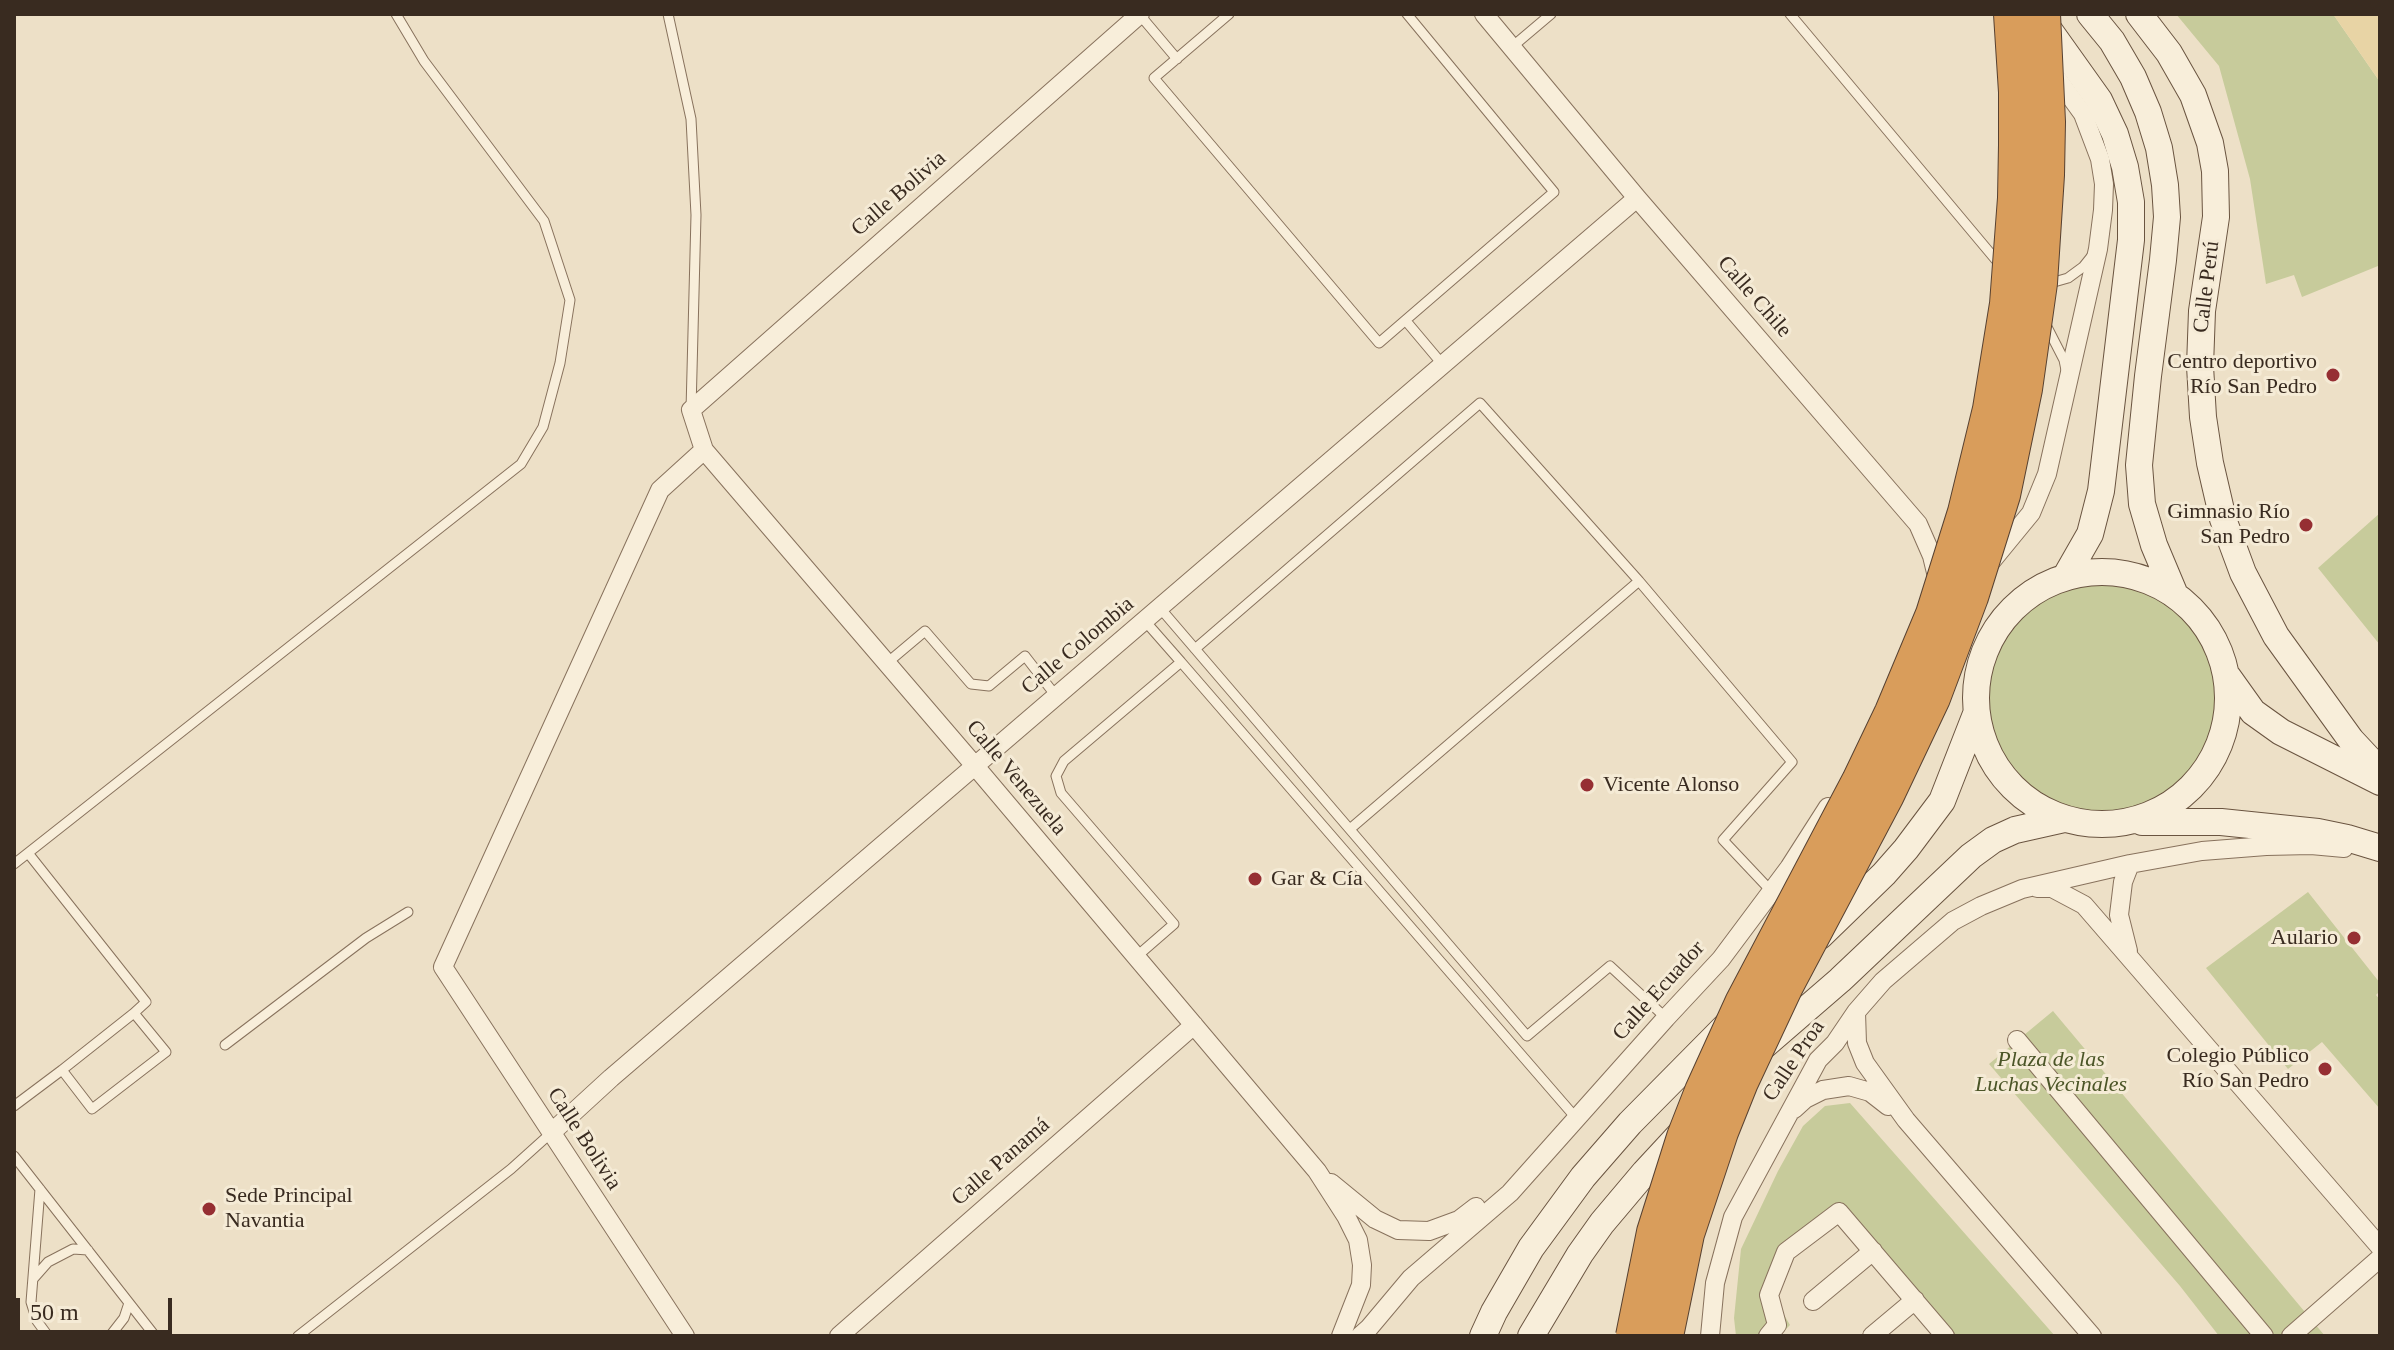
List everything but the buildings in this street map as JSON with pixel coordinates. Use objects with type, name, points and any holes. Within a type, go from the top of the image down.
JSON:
[{"type":"highway","points":[[1633,1336],[1654,1232],[1684,1137],[1742,1003],[1892,712],[1933,614],[1965,512],[1990,409],[2007,304],[2016,145],[2016,92],[2008,14]]},
{"type":"highway","points":[[1666,1336],[1687,1234],[1741,1082],[1786,986],[1887,795],[1933,698],[1971,597],[1999,508],[2023,402],[2035,336],[2040,283],[2048,122],[2040,14]]},
{"type":"main road","points":[[2040,14],[2099,100],[2115,134],[2131,202],[2131,240],[2101,491],[2090,534],[2066,576]]},
{"type":"main road","points":[[2090,14],[2112,41],[2133,77],[2159,148],[2165,185],[2167,217],[2139,465],[2142,504],[2154,545],[2175,595]]},
{"type":"main road","name":"Calle Perú","points":[[2139,14],[2169,53],[2193,95],[2210,143],[2215,171],[2216,217],[2202,311],[2200,366],[2203,417],[2223,519],[2243,573],[2276,636],[2351,740],[2380,771]]},
{"type":"main road","points":[[2131,821],[2157,812],[2180,798],[2208,767],[2220,742],[2227,715],[2226,674],[2216,643],[2208,630],[2175,595],[2150,581],[2123,573],[2094,571],[2066,576],[2034,591],[2015,605],[1999,623],[1979,666],[1975,690],[1976,714],[1983,742],[2005,779],[2037,807],[2064,819],[2104,825],[2131,821],[2235,823],[2318,832],[2379,848]]},
{"type":"main road","points":[[2226,674],[2253,712],[2281,732],[2380,782]]},
{"type":"main road","points":[[1483,1336],[1531,1248],[1583,1177],[1671,1080],[1884,874],[1906,849],[1942,801],[1976,714]]},
{"type":"main road","points":[[1531,1336],[1602,1223],[1750,1058],[1840,980],[1971,856],[1993,840],[2015,830],[2064,819]]},
{"type":"street","name":"Calle Bolivia","points":[[691,410],[1140,14]]},
{"type":"street","name":"Calle Chile","points":[[1484,14],[1637,198],[1918,524],[1932,556],[1941,595],[1936,631]]},
{"type":"street","points":[[1936,631],[2031,513],[2047,474],[2098,249],[2103,210],[2104,184],[2100,159],[2083,114],[2008,14]]},
{"type":"street","name":"Calle Colombia","points":[[551,1133],[611,1078],[1637,198]]},
{"type":"street","name":"Calle Venezuela","points":[[691,410],[704,450],[1317,1171]]},
{"type":"street","name":"Calle Bolivia","points":[[685,1336],[443,967],[660,490],[704,450]]},
{"type":"street","points":[[1918,524],[1955,546],[1974,550],[2011,537]]},
{"type":"street","name":"Calle Ecuador","points":[[1360,1336],[1411,1278],[1510,1193],[1721,959],[1789,868],[1936,631]]},
{"type":"street","name":"Calle Proa","points":[[1710,1336],[1715,1283],[1733,1217],[1818,1060],[1883,981],[1953,921],[2022,889],[2202,851],[2311,845],[2379,848]]},
{"type":"street","points":[[2130,864],[2123,882],[2119,915],[2130,958]]},
{"type":"street","name":"Calle Proa","points":[[2022,889],[2052,888],[2084,905],[2380,1247]]},
{"type":"street","points":[[1856,1012],[1857,1043],[1865,1063],[1906,1120],[2092,1336]]},
{"type":"street","name":"Calle Panamá","points":[[839,1336],[1194,1025]]},
{"type":"street","points":[[2017,1040],[2264,1336]]},
{"type":"street","points":[[1818,1060],[1837,1053],[1851,1055],[1865,1063]]},
{"type":"street","points":[[1786,1115],[1805,1099],[1823,1090],[1849,1086],[1870,1092],[1906,1120]]},
{"type":"street","points":[[1317,1171],[1375,1219],[1398,1230],[1429,1231],[1459,1220],[1572,1123]]},
{"type":"street","points":[[1317,1171],[1358,1240],[1362,1265],[1361,1285],[1341,1336]]},
{"type":"street","points":[[1768,1336],[1777,1325],[1769,1295],[1786,1252],[1839,1212],[1945,1336]]},
{"type":"street","points":[[1813,1301],[1873,1251]]},
{"type":"street","points":[[2291,1336],[2380,1258]]},
{"type":"street","points":[[1872,1336],[1915,1300]]},
{"type":"lane","points":[[14,864],[521,464],[543,427],[560,363],[570,300],[544,221],[424,61],[396,14]]},
{"type":"lane","points":[[668,14],[691,119],[696,215],[691,410]]},
{"type":"lane","points":[[1140,14],[1177,59]]},
{"type":"lane","points":[[1229,14],[1154,78],[1379,343],[1554,192],[1407,14]]},
{"type":"lane","points":[[1512,47],[1551,14]]},
{"type":"lane","points":[[1790,14],[2016,285]]},
{"type":"lane","points":[[1988,250],[2012,271],[2039,286],[2068,278],[2083,267],[2098,249]]},
{"type":"lane","points":[[2025,297],[2043,321],[2064,360],[2068,382]]},
{"type":"lane","points":[[1406,321],[1443,365]]},
{"type":"lane","points":[[1195,649],[1480,403],[1639,581],[1792,762],[1723,840],[1772,892]]},
{"type":"lane","points":[[1350,829],[1639,581]]},
{"type":"lane","points":[[1160,608],[1527,1036],[1610,966],[1666,1018]]},
{"type":"lane","points":[[1145,621],[1572,1123]]},
{"type":"lane","points":[[887,663],[925,631],[971,684],[989,686],[1025,656],[1056,697]]},
{"type":"lane","points":[[1136,957],[1174,924],[1061,793],[1056,776],[1064,761],[1181,662]]},
{"type":"lane","points":[[14,1106],[146,1002],[28,853]]},
{"type":"lane","points":[[225,1045],[366,938],[408,912]]},
{"type":"lane","points":[[62,1070],[92,1109],[166,1052],[134,1013]]},
{"type":"lane","points":[[298,1336],[511,1169],[551,1133]]},
{"type":"lane","points":[[14,1156],[155,1336]]},
{"type":"lane","points":[[40,1189],[31,1302],[37,1321],[48,1336]]},
{"type":"lane","points":[[33,1279],[48,1262],[73,1249],[88,1250]]},
{"type":"lane","points":[[110,1336],[124,1318],[129,1303]]},
{"type":"green space","points":[[2176,14],[2333,14],[2380,82],[2380,271],[2378,266],[2302,297],[2294,275],[2266,284],[2250,179],[2219,66]]},
{"type":"green space","points":[[2380,513],[2380,645],[2318,568]]},
{"type":"green space","points":[[2101,583],[2145,591],[2183,616],[2208,654],[2216,698],[2208,742],[2183,780],[2145,805],[2101,813],[2057,805],[2019,780],[1994,742],[1986,698],[1994,654],[2019,616],[2057,591]]},
{"type":"green space","points":[[2308,892],[2380,983],[2380,991],[2376,995],[2380,1000],[2380,1109],[2322,1042],[2288,1069],[2206,968]]},
{"type":"green space","name":"Plaza de las Luchas Vecinales","points":[[2053,1011],[2325,1336],[2219,1336],[2180,1286],[1989,1064]]},
{"type":"green space","points":[[1850,1103],[2055,1336],[1953,1336],[1841,1202],[1802,1235],[1776,1301],[1790,1325],[1779,1336],[1736,1336],[1734,1318],[1741,1249],[1778,1171],[1803,1126],[1825,1106]]},
{"type":"sand","points":[[2333,14],[2380,14],[2380,82]]},
{"type":"place","name":"Centro deportivo Río San Pedro","points":[[2333,375]]},
{"type":"place","name":"Gimnasio Río San Pedro","points":[[2306,525]]},
{"type":"place","name":"Vicente Alonso","points":[[1587,785]]},
{"type":"place","name":"Gar & Cía","points":[[1255,879]]},
{"type":"place","name":"Aulario","points":[[2354,938]]},
{"type":"place","name":"Colegio Público Río San Pedro","points":[[2325,1069]]},
{"type":"place","name":"Sede Principal Navantia","points":[[209,1209]]}]
